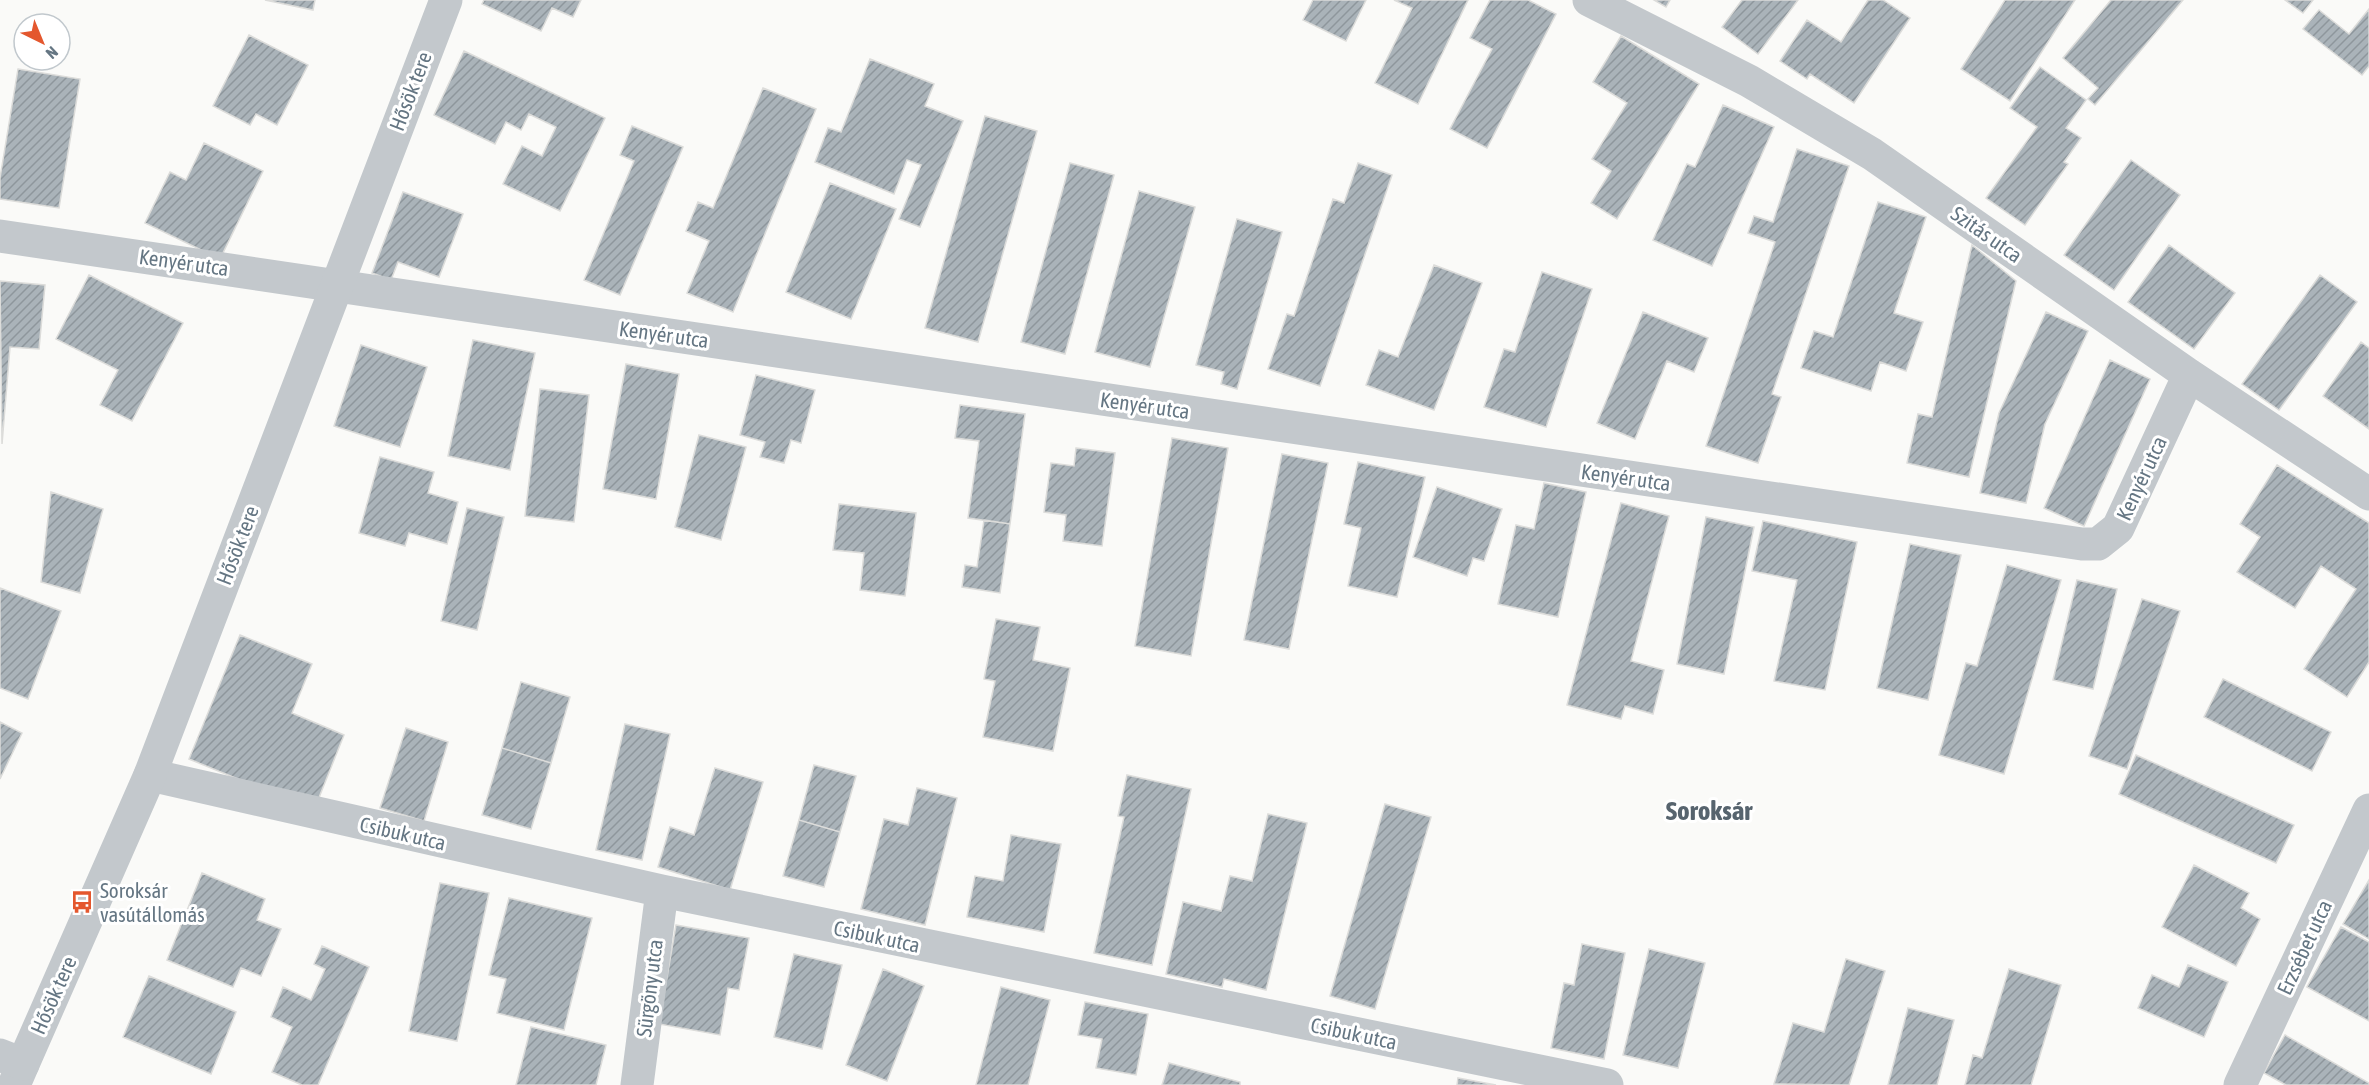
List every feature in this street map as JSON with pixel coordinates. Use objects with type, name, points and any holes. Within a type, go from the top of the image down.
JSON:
[{"type":"street","name":"Hősök tere","points":[[13,1068],[150,775],[446,0]]},
{"type":"street","name":"Szitás utca","points":[[1589,0],[1739,76],[1872,154],[2189,375],[2369,494]]},
{"type":"street","name":"Kenyér utca","points":[[0,236],[2082,544],[2098,544],[2118,528],[2189,375]]},
{"type":"street","name":"Csibuk utca","points":[[150,775],[662,891],[1607,1085]]},
{"type":"street","name":"Erzsébet utca","points":[[2240,1085],[2369,810]]},
{"type":"street","name":"Sürgöny utca","points":[[637,1085],[662,891]]},
{"type":"building","points":[[265,0],[315,0],[313,10]]},
{"type":"building","points":[[484,0],[581,0],[573,17],[552,8],[541,31],[482,4]]},
{"type":"building","points":[[1313,0],[1366,0],[1346,41],[1303,20]]},
{"type":"building","points":[[1394,0],[1468,0],[1418,104],[1375,83],[1412,8]]},
{"type":"building","points":[[1490,0],[1528,0],[1556,14],[1487,148],[1450,129],[1492,49],[1470,38]]},
{"type":"building","points":[[1654,0],[1670,0],[1666,7]]},
{"type":"building","points":[[1742,0],[1798,0],[1758,54],[1722,27]]},
{"type":"building","points":[[1868,0],[1883,0],[1910,18],[1854,103],[1810,74],[1807,79],[1780,61],[1807,20],[1841,42]]},
{"type":"building","points":[[2005,0],[2075,0],[2010,101],[1961,69]]},
{"type":"building","points":[[2111,0],[2183,0],[2095,105],[2088,99],[2098,88],[2063,58]]},
{"type":"building","points":[[2285,0],[2313,0],[2303,13]]},
{"type":"building","points":[[2369,9],[2369,66],[2362,75],[2303,29],[2319,10],[2349,34]]},
{"type":"building","points":[[249,35],[308,65],[277,125],[256,114],[250,125],[213,106]]},
{"type":"building","points":[[1621,36],[1699,84],[1617,219],[1591,203],[1611,171],[1592,159],[1627,103],[1593,82]]},
{"type":"building","points":[[464,51],[605,118],[560,211],[503,184],[522,146],[542,156],[556,127],[529,114],[521,130],[506,122],[495,144],[434,115]]},
{"type":"building","points":[[870,59],[934,84],[925,106],[963,121],[920,227],[899,219],[921,165],[907,160],[894,194],[815,162],[828,128],[841,132]]},
{"type":"building","points":[[2040,67],[2086,100],[2066,128],[2081,138],[2064,162],[2068,164],[2025,225],[1986,198],[2037,127],[2010,108]]},
{"type":"building","points":[[18,72],[37,72],[80,79],[59,208],[0,199],[0,178]]},
{"type":"building","points":[[763,88],[816,109],[733,312],[687,293],[709,241],[686,231],[698,202],[713,208]]},
{"type":"building","points":[[1723,105],[1774,127],[1712,266],[1653,240],[1687,164],[1695,167]]},
{"type":"building","points":[[985,116],[1037,131],[978,342],[925,328]]},
{"type":"building","points":[[632,126],[683,147],[620,295],[584,280],[634,161],[620,155]]},
{"type":"building","points":[[204,143],[263,171],[220,259],[145,223],[170,172],[186,180]]},
{"type":"building","points":[[1797,149],[1849,166],[1772,394],[1781,397],[1758,463],[1706,446],[1775,242],[1748,233],[1754,216],[1773,222]]},
{"type":"building","points":[[2131,160],[2180,195],[2114,290],[2064,255]]},
{"type":"building","points":[[1070,163],[1114,175],[1065,354],[1021,342]]},
{"type":"building","points":[[1358,163],[1392,175],[1320,386],[1268,369],[1287,314],[1294,316],[1333,199],[1344,203]]},
{"type":"building","points":[[830,183],[896,209],[851,319],[786,292]]},
{"type":"building","points":[[1139,191],[1195,207],[1150,367],[1095,352]]},
{"type":"building","points":[[403,192],[463,214],[439,277],[398,262],[391,280],[372,273]]},
{"type":"building","points":[[1878,202],[1926,217],[1894,313],[1923,322],[1906,371],[1880,362],[1871,391],[1801,368],[1814,331],[1833,337]]},
{"type":"building","points":[[1237,219],[1282,232],[1237,389],[1221,384],[1224,372],[1196,365]]},
{"type":"building","points":[[1972,245],[2016,281],[1969,477],[1907,463],[1918,414],[1932,417]]},
{"type":"building","points":[[2169,245],[2235,293],[2194,349],[2128,302]]},
{"type":"building","points":[[1434,265],[1482,283],[1434,410],[1366,385],[1379,350],[1398,357]]},
{"type":"building","points":[[1542,272],[1592,289],[1546,427],[1484,407],[1504,349],[1515,352]]},
{"type":"building","points":[[89,275],[183,323],[132,421],[100,405],[118,370],[56,339]]},
{"type":"building","points":[[2320,275],[2357,302],[2279,410],[2242,384]]},
{"type":"building","points":[[0,281],[45,285],[39,349],[10,347],[2,444]]},
{"type":"building","points":[[1643,312],[1708,338],[1694,372],[1667,361],[1635,439],[1597,423]]},
{"type":"building","points":[[2046,312],[2088,331],[2045,424],[2026,503],[1980,493],[1999,413]]},
{"type":"building","points":[[473,340],[535,353],[510,470],[448,456]]},
{"type":"building","points":[[2361,342],[2369,348],[2369,429],[2323,396]]},
{"type":"building","points":[[361,345],[427,367],[400,447],[334,426]]},
{"type":"building","points":[[2110,360],[2150,379],[2084,526],[2044,508]]},
{"type":"building","points":[[626,364],[679,374],[656,499],[603,489]]},
{"type":"building","points":[[756,375],[815,390],[801,443],[791,440],[784,463],[760,457],[765,442],[740,435]]},
{"type":"building","points":[[540,389],[589,395],[574,522],[525,516]]},
{"type":"building","points":[[960,405],[1025,414],[1010,524],[968,518],[979,441],[955,438]]},
{"type":"building","points":[[699,435],[746,447],[721,540],[675,527]]},
{"type":"building","points":[[1172,438],[1228,448],[1191,656],[1135,646]]},
{"type":"building","points":[[1076,448],[1115,453],[1102,546],[1063,541],[1066,515],[1044,512],[1051,463],[1074,466]]},
{"type":"building","points":[[1282,454],[1328,463],[1289,649],[1244,640]]},
{"type":"building","points":[[380,457],[434,472],[428,493],[458,502],[447,544],[409,533],[405,546],[359,533]]},
{"type":"building","points":[[1358,462],[1425,477],[1397,597],[1348,586],[1361,528],[1344,524]]},
{"type":"building","points":[[2277,465],[2369,523],[2369,662],[2347,697],[2304,669],[2356,589],[2321,566],[2295,608],[2237,572],[2260,537],[2240,524]]},
{"type":"building","points":[[1544,483],[1586,492],[1558,617],[1498,604],[1516,525],[1534,529]]},
{"type":"building","points":[[1437,487],[1502,509],[1484,561],[1473,558],[1467,576],[1413,557]]},
{"type":"building","points":[[51,492],[103,509],[80,593],[41,582]]},
{"type":"building","points":[[1621,503],[1669,516],[1631,661],[1664,670],[1653,714],[1625,706],[1621,719],[1567,705]]},
{"type":"building","points":[[839,504],[916,513],[905,596],[860,590],[864,553],[833,550]]},
{"type":"building","points":[[467,508],[504,517],[477,630],[441,621]]},
{"type":"building","points":[[1706,517],[1754,527],[1724,674],[1677,664]]},
{"type":"building","points":[[984,520],[1010,524],[1000,593],[962,587],[965,565],[977,567]]},
{"type":"building","points":[[1763,521],[1857,542],[1825,690],[1774,681],[1797,580],[1752,571]]},
{"type":"building","points":[[1910,544],[1961,555],[1928,700],[1877,688]]},
{"type":"building","points":[[2007,565],[2061,580],[2004,774],[1939,755],[1966,663],[1977,666]]},
{"type":"building","points":[[2077,580],[2117,589],[2093,689],[2053,680]]},
{"type":"building","points":[[0,588],[61,611],[28,699],[0,688]]},
{"type":"building","points":[[2142,599],[2180,611],[2127,769],[2089,756]]},
{"type":"building","points":[[996,619],[1040,627],[1033,660],[1070,668],[1053,751],[983,737],[995,681],[984,679]]},
{"type":"building","points":[[240,635],[312,664],[292,713],[344,735],[314,810],[189,759]]},
{"type":"building","points":[[2223,679],[2331,732],[2312,771],[2204,717]]},
{"type":"building","points":[[521,682],[570,697],[551,763],[502,748]]},
{"type":"building","points":[[0,722],[22,733],[0,779]]},
{"type":"building","points":[[625,724],[670,734],[642,860],[596,850]]},
{"type":"building","points":[[406,728],[448,742],[424,821],[380,808]]},
{"type":"building","points":[[502,748],[551,763],[531,829],[482,815]]},
{"type":"building","points":[[2136,755],[2294,825],[2276,863],[2119,794]]},
{"type":"building","points":[[814,765],[856,776],[840,832],[799,820]]},
{"type":"building","points":[[715,768],[763,782],[730,890],[658,867],[670,827],[694,835]]},
{"type":"building","points":[[1127,775],[1191,789],[1152,965],[1094,953],[1124,817],[1118,816]]},
{"type":"building","points":[[917,788],[957,798],[925,925],[861,909],[884,819],[908,825]]},
{"type":"building","points":[[1385,804],[1431,817],[1375,1009],[1330,996]]},
{"type":"building","points":[[1268,814],[1307,823],[1266,990],[1224,979],[1222,987],[1166,974],[1183,902],[1221,911],[1230,876],[1252,881]]},
{"type":"building","points":[[799,820],[840,832],[824,887],[783,876]]},
{"type":"building","points":[[1011,835],[1061,844],[1044,932],[967,917],[975,876],[1003,881]]},
{"type":"building","points":[[2194,865],[2249,893],[2241,908],[2260,919],[2236,966],[2162,927]]},
{"type":"building","points":[[202,873],[265,899],[257,920],[281,929],[261,976],[241,968],[233,987],[167,960]]},
{"type":"building","points":[[2369,880],[2369,939],[2343,924]]},
{"type":"building","points":[[440,883],[489,893],[457,1041],[409,1031]]},
{"type":"building","points":[[509,898],[592,918],[564,1030],[497,1013],[506,979],[489,975]]},
{"type":"building","points":[[676,925],[749,938],[739,990],[728,988],[720,1035],[659,1024]]},
{"type":"building","points":[[2341,927],[2369,942],[2369,1021],[2307,987]]},
{"type":"building","points":[[1582,944],[1625,953],[1604,1059],[1551,1048],[1564,983],[1574,985]]},
{"type":"building","points":[[322,946],[369,967],[318,1085],[302,1085],[272,1072],[292,1027],[271,1017],[283,987],[311,1000],[325,969],[314,964]]},
{"type":"building","points":[[1649,949],[1705,963],[1678,1068],[1623,1055]]},
{"type":"building","points":[[794,954],[842,965],[822,1049],[774,1037]]},
{"type":"building","points":[[1846,959],[1885,971],[1849,1085],[1774,1084],[1793,1023],[1824,1032]]},
{"type":"building","points":[[2188,965],[2228,982],[2204,1037],[2138,1008],[2152,975],[2179,987]]},
{"type":"building","points":[[883,969],[924,986],[887,1081],[846,1065]]},
{"type":"building","points":[[2009,969],[2061,985],[2031,1085],[1965,1085],[1973,1055],[1982,1058]]},
{"type":"building","points":[[149,976],[236,1012],[211,1074],[123,1037]]},
{"type":"building","points":[[1001,987],[1050,1000],[1028,1085],[976,1085]]},
{"type":"building","points":[[1085,1002],[1148,1014],[1136,1075],[1096,1068],[1102,1039],[1078,1035]]},
{"type":"building","points":[[1908,1008],[1954,1020],[1937,1085],[1888,1085]]},
{"type":"building","points":[[531,1027],[606,1045],[596,1085],[516,1085]]},
{"type":"building","points":[[2285,1035],[2369,1085],[2286,1085],[2264,1073]]},
{"type":"building","points":[[1169,1063],[1240,1082],[1240,1085],[1162,1085]]},
{"type":"building","points":[[1458,1078],[1496,1085],[1457,1085]]},
{"type":"place","name":"Soroksár vasútállomás","points":[[82,902]]},
{"type":"district","name":"Soroksár","points":[[1709,810]]}]
